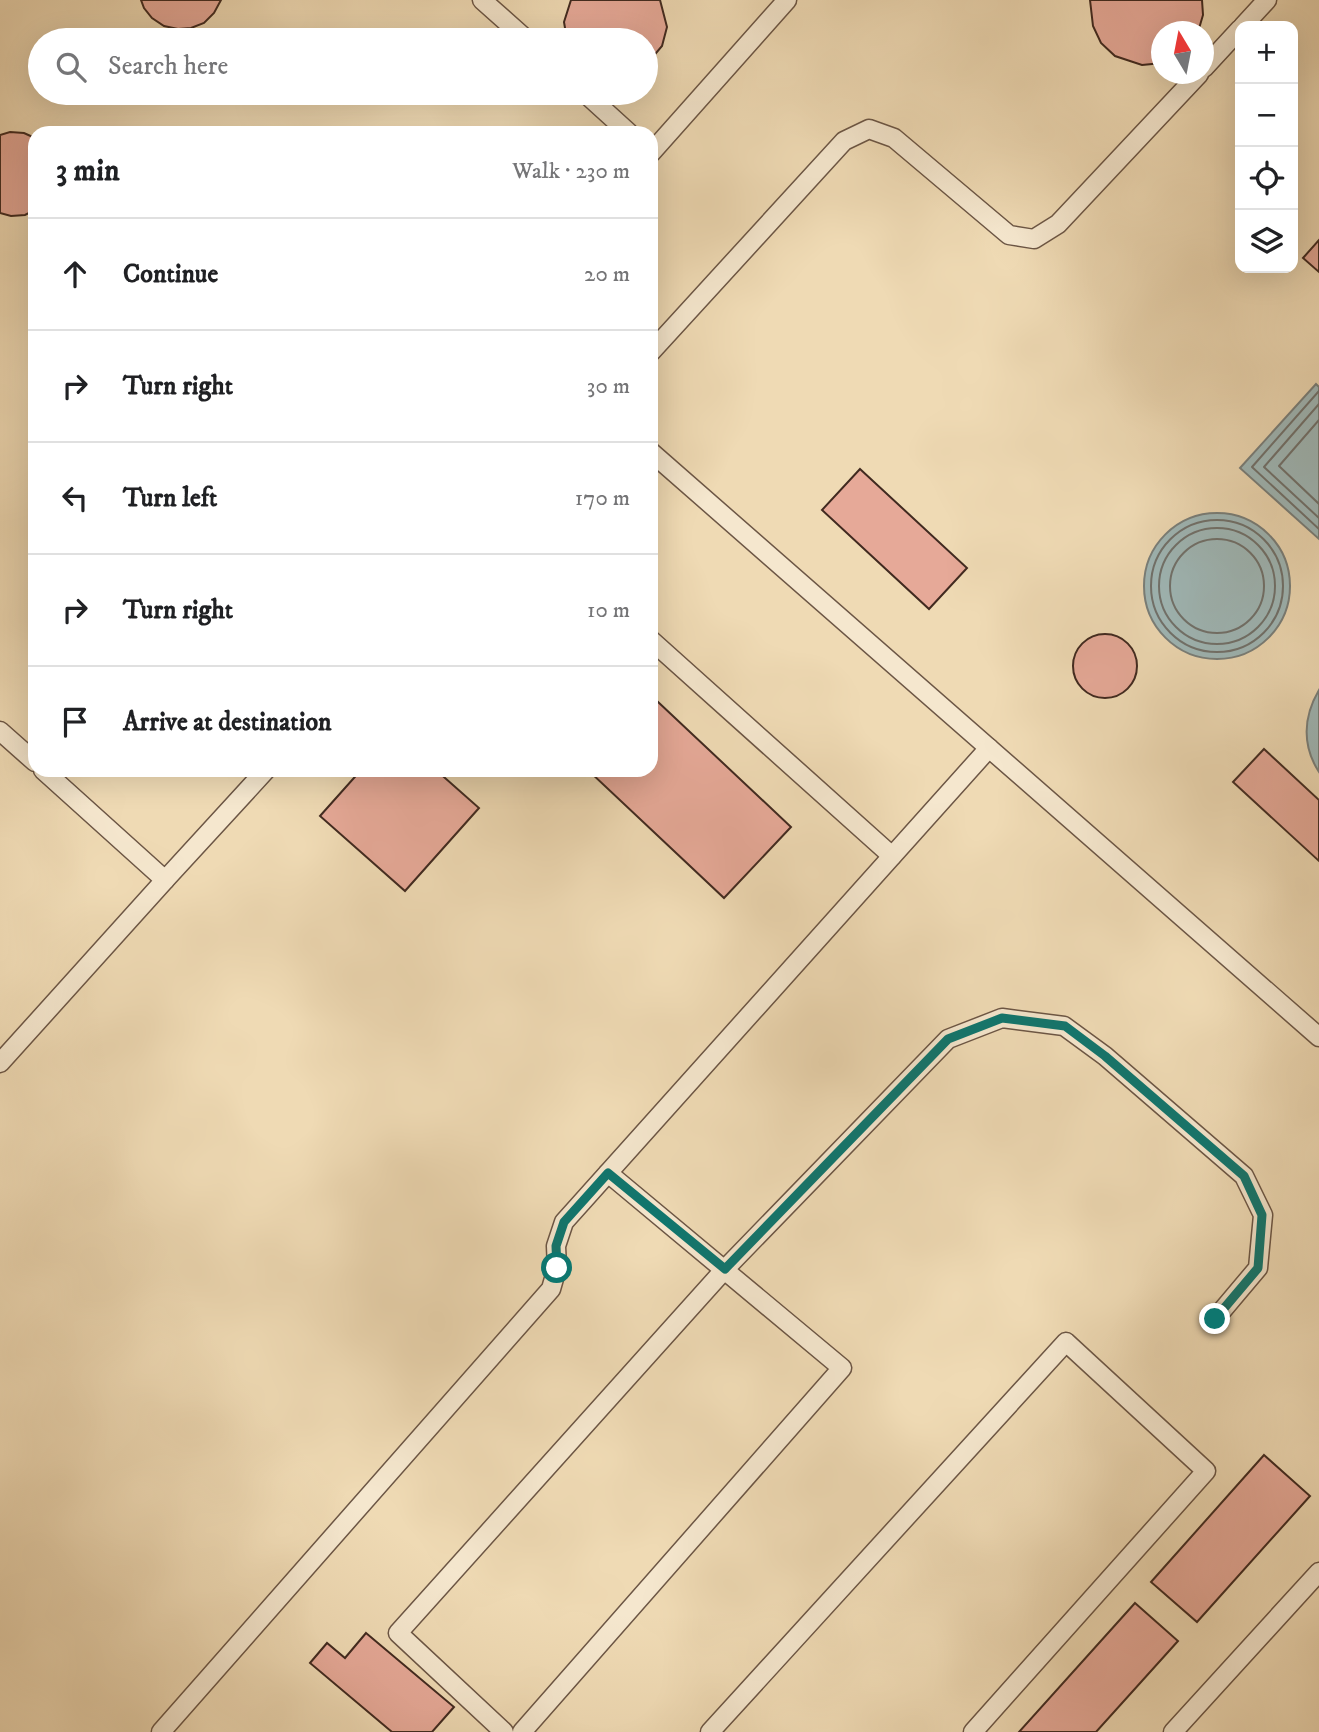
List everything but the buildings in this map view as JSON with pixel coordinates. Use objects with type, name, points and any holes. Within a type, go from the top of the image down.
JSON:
[{"type":"lane","points":[[482,0],[514,28]]},
{"type":"lane","points":[[658,145],[787,0]]},
{"type":"lane","points":[[1248,21],[1267,0]]},
{"type":"lane","points":[[1214,57],[1235,35]]},
{"type":"lane","points":[[658,344],[844,141],[869,130],[894,138],[1009,235],[1034,239],[1058,224],[1190,84]]},
{"type":"lane","points":[[598,105],[621,126]]},
{"type":"lane","points":[[658,458],[1319,1037]]},
{"type":"lane","points":[[658,646],[892,856]]},
{"type":"lane","points":[[0,731],[28,756]]},
{"type":"lane","points":[[161,1732],[551,1289],[557,1268],[556,1246],[564,1222],[989,748]]},
{"type":"lane","points":[[51,777],[165,880]]},
{"type":"lane","points":[[0,1063],[260,777]]},
{"type":"lane","points":[[504,1732],[398,1633],[725,1269],[948,1039],[1002,1018],[1065,1026],[1105,1056],[1244,1176],[1262,1215],[1258,1268],[1215,1319]]},
{"type":"lane","points":[[522,1732],[842,1368],[608,1173]]},
{"type":"lane","points":[[710,1732],[1066,1342],[1206,1471],[973,1732]]},
{"type":"lane","points":[[1174,1732],[1319,1572]]},
{"type":"water","points":[[1316,384],[1319,387],[1319,539],[1240,468]]},
{"type":"water","points":[[1217,513],[1245,518],[1269,534],[1285,558],[1290,586],[1285,614],[1269,638],[1245,654],[1217,659],[1189,654],[1165,638],[1149,614],[1144,586],[1149,558],[1165,534],[1189,518]]},
{"type":"water","points":[[1319,690],[1319,772],[1307,742],[1307,721]]},
{"type":"route","points":[[557,1268],[556,1246],[564,1222],[608,1173],[725,1269],[948,1039],[1002,1018],[1065,1026],[1105,1056],[1244,1176],[1262,1215],[1258,1268],[1215,1319]]}]
